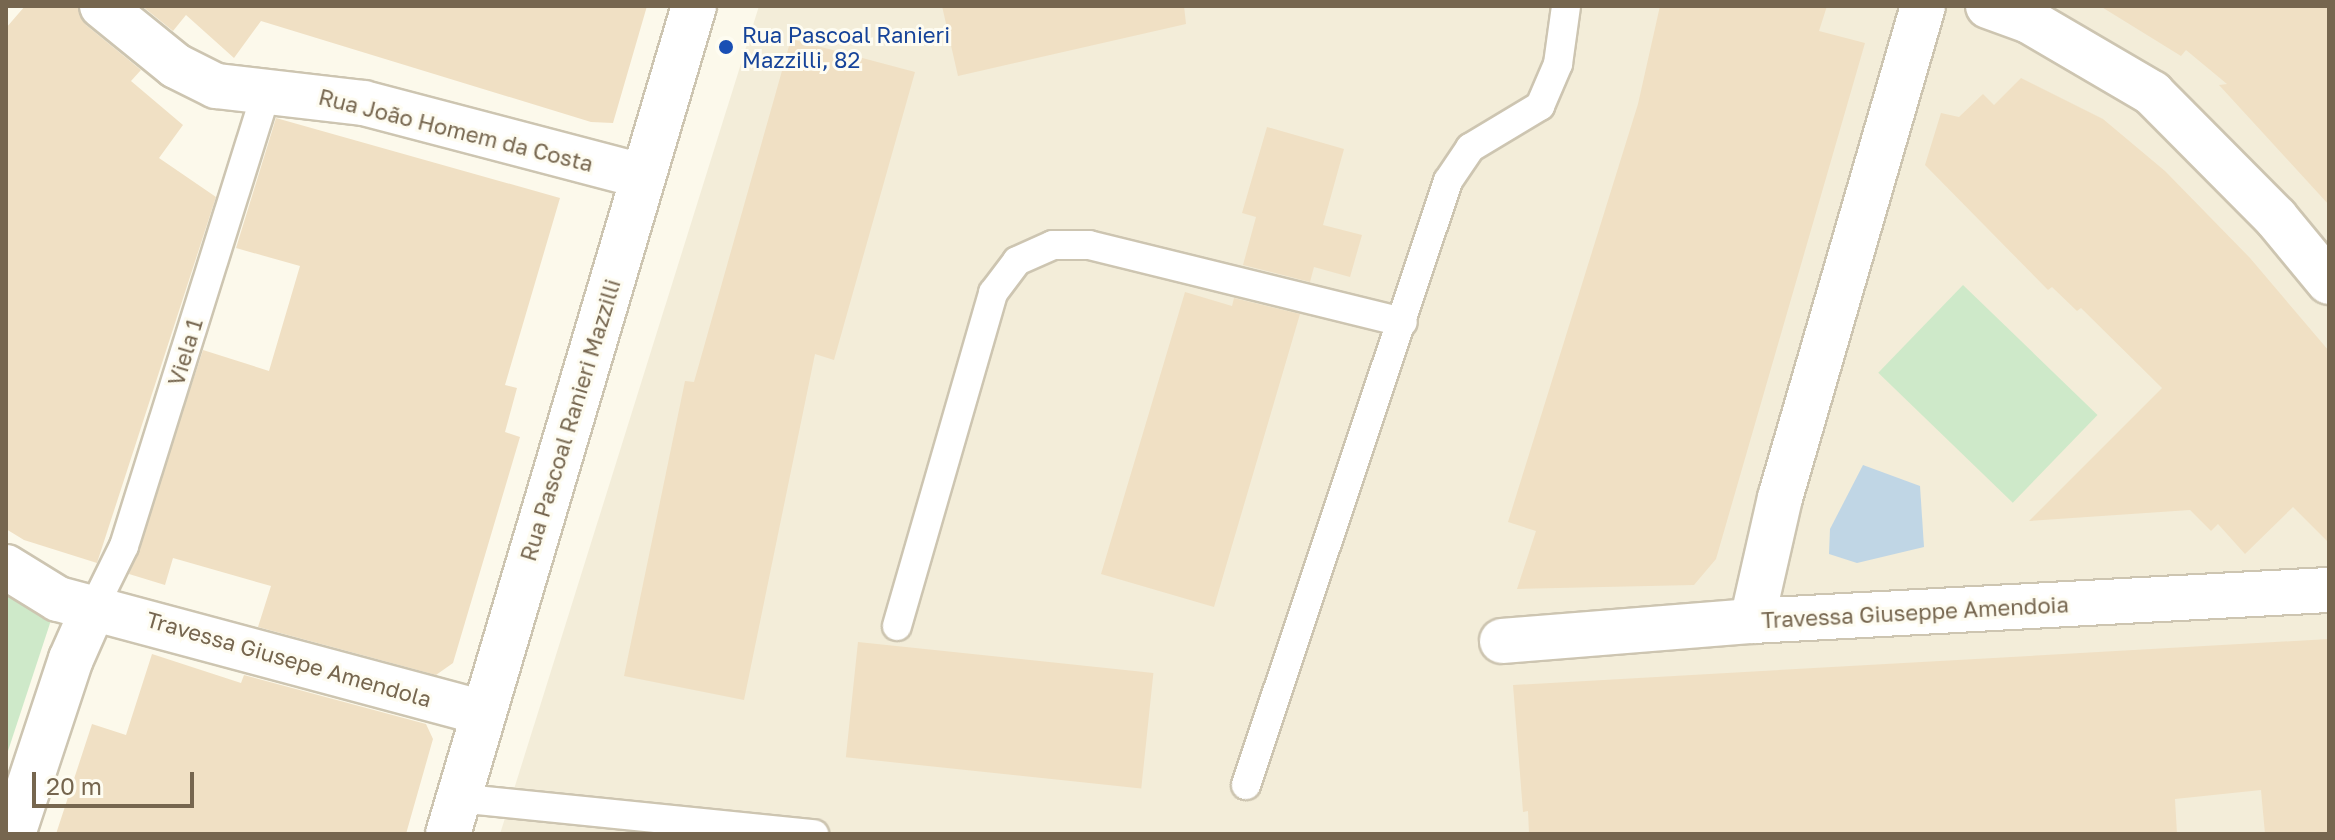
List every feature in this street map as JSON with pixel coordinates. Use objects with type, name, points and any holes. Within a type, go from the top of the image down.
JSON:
[{"type":"street","name":"Rua João Homem da Costa","points":[[102,6],[176,66],[216,86],[266,94],[319,95],[364,103],[643,176]]},
{"type":"street","name":"Rua Pascoal Ranieri Mazzilli","points":[[453,816],[694,6]]},
{"type":"street","points":[[1752,621],[1780,498],[1923,6]]},
{"type":"street","points":[[1988,6],[2029,21],[2152,93],[2276,218],[2329,282]]},
{"type":"street","name":"Travessa Giusepe Amendola","points":[[6,567],[58,599],[482,713]]},
{"type":"street","name":"Travessa Giuseppe Amendoia","points":[[1502,641],[1752,621],[2329,590]]},
{"type":"street","points":[[13,834],[71,659],[94,607]]},
{"type":"lane","points":[[1246,785],[1448,181],[1470,148],[1540,106],[1558,64],[1566,6]]},
{"type":"lane","name":"Viela 1","points":[[94,607],[124,546],[266,94]]},
{"type":"lane","points":[[897,626],[993,293],[1017,261],[1053,245],[1089,245],[1403,322]]},
{"type":"lane","points":[[453,816],[814,834]]},
{"type":"shaded area","points":[[759,6],[2329,6],[2329,834],[500,834]]},
{"type":"green space","points":[[1963,285],[2098,415],[2013,503],[1878,373]]},
{"type":"green space","points":[[6,567],[58,599],[6,757]]},
{"type":"water","points":[[1863,465],[1920,486],[1924,547],[1857,563],[1829,554],[1830,529]]},
{"type":"building","points":[[25,6],[78,6],[86,25],[141,70],[131,81],[183,125],[159,158],[216,197],[97,563],[24,540],[6,529],[6,28]]},
{"type":"building","points":[[142,6],[647,6],[613,123],[591,122],[261,21],[234,58],[186,15],[173,31]]},
{"type":"building","points":[[942,6],[1184,6],[1186,24],[958,76]]},
{"type":"building","points":[[1660,6],[1827,6],[1819,31],[1865,43],[1716,559],[1694,585],[1517,589],[1536,531],[1508,522],[1638,104]]},
{"type":"building","points":[[2100,6],[2329,6],[2329,205],[2219,85],[2227,84],[2186,50],[2181,56]]},
{"type":"building","points":[[791,39],[915,72],[834,360],[815,354],[744,700],[624,676],[685,381],[694,382]]},
{"type":"building","points":[[2021,78],[2103,119],[2165,171],[2250,258],[2329,351],[2329,543],[2293,507],[2245,554],[2218,524],[2211,531],[2190,510],[2029,521],[2162,388],[2081,308],[2077,311],[2052,287],[2048,290],[1925,165],[1941,113],[1959,117],[1983,94],[1994,105]]},
{"type":"building","points":[[276,118],[560,198],[505,385],[517,388],[505,432],[520,437],[453,663],[436,675],[258,627],[271,586],[173,558],[165,585],[129,574],[203,350],[269,371],[300,266],[236,248]]},
{"type":"building","points":[[1267,127],[1344,149],[1323,225],[1362,235],[1350,277],[1314,267],[1310,282],[1243,265],[1256,217],[1242,213]]},
{"type":"building","points":[[1185,292],[1232,306],[1234,298],[1300,314],[1214,607],[1101,574]]},
{"type":"building","points":[[2329,639],[2329,834],[2265,834],[2261,790],[2175,799],[2177,834],[1529,834],[1528,811],[1523,812],[1513,685]]},
{"type":"building","points":[[858,642],[1153,673],[1141,788],[846,757]]},
{"type":"building","points":[[152,654],[241,683],[244,675],[426,724],[433,739],[406,834],[56,834],[92,724],[126,735]]},
{"type":"place","name":"Rua Pascoal Ranieri Mazzilli, 82","points":[[726,47]]}]
